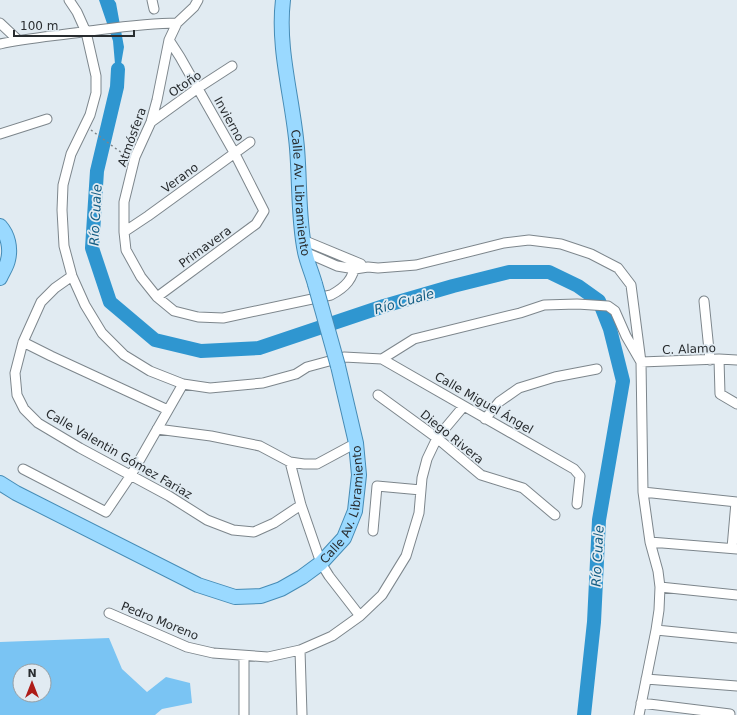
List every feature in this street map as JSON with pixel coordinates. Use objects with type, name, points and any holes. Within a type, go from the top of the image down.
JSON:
[{"type":"main road","name":"Calle Av. Libramiento","points":[[0,483],[16,493],[198,586],[235,597],[260,596],[281,589],[302,577],[321,563],[344,538],[355,511],[359,475],[356,443],[341,362],[304,246],[300,210],[297,148],[282,42],[283,0]]},
{"type":"main road","points":[[0,226],[4,231],[8,244],[8,260],[0,278]]},
{"type":"street","name":"Calle Miguel Ángel","points":[[69,0],[77,12],[86,32],[96,76],[96,93],[90,114],[71,154],[63,185],[62,210],[64,246],[72,276],[85,305],[102,333],[124,355],[150,371],[183,384],[210,388],[262,383],[296,374],[307,367],[341,362],[382,360],[574,469],[580,476],[577,504]]},
{"type":"street","name":"Atmósfera","points":[[198,0],[194,8],[177,23],[169,40],[151,122],[135,158],[124,202],[124,232],[126,250],[141,277],[157,297],[174,311],[198,318],[223,318],[331,295],[342,289],[350,280],[355,266]]},
{"type":"street","points":[[0,44],[18,40],[146,24],[177,23]]},
{"type":"street","points":[[0,24],[18,40]]},
{"type":"street","name":"Invierno","points":[[169,40],[235,154],[264,211]]},
{"type":"street","name":"Otoño","points":[[151,122],[198,88],[232,66]]},
{"type":"street","points":[[0,134],[47,119]]},
{"type":"street","name":"Verano","points":[[124,232],[250,142]]},
{"type":"street","name":"Primavera","points":[[157,297],[256,224],[264,211]]},
{"type":"street","points":[[304,246],[355,266],[378,268],[416,265],[504,243],[529,240],[561,244],[591,254],[618,268],[631,285],[641,362],[643,492],[650,542],[658,571],[660,588],[656,630],[639,715]]},
{"type":"street","name":"Calle Valentin Gómez Fariaz","points":[[72,276],[55,288],[41,302],[23,342],[15,373],[17,395],[24,409],[38,423],[80,448],[169,496],[207,520],[233,530],[254,532],[274,523],[301,505]]},
{"type":"street","points":[[704,301],[720,394],[737,404]]},
{"type":"street","points":[[382,360],[414,339],[520,313],[544,305],[577,304],[608,306],[615,311],[626,336],[641,362]]},
{"type":"street","points":[[23,342],[168,410]]},
{"type":"street","name":"C. Alamo","points":[[641,362],[737,360]]},
{"type":"street","points":[[485,419],[499,402],[519,388],[555,377],[597,369]]},
{"type":"street","points":[[23,469],[106,512],[131,475],[183,384]]},
{"type":"street","name":"Diego Rivera","points":[[378,395],[437,438],[481,476],[523,488],[555,515]]},
{"type":"street","name":"Pedro Moreno","points":[[109,613],[187,647],[213,653],[268,657],[300,650],[332,636],[360,616],[382,595],[406,556],[419,514],[422,478],[427,459],[437,438],[463,407]]},
{"type":"street","points":[[157,429],[211,436],[260,446],[290,462],[304,464],[317,464],[356,443]]},
{"type":"street","points":[[290,462],[301,505],[321,563],[329,576],[360,616]]},
{"type":"street","points":[[373,531],[377,486],[421,490]]},
{"type":"street","points":[[643,492],[737,502],[734,549],[650,542]]},
{"type":"street","points":[[660,588],[737,595]]},
{"type":"street","points":[[656,630],[737,638]]},
{"type":"street","points":[[300,650],[302,715]]},
{"type":"street","points":[[244,656],[244,715]]},
{"type":"street","points":[[646,679],[737,686]]},
{"type":"street","points":[[641,702],[730,714]]},
{"type":"path","points":[[92,130],[119,151]]},
{"type":"shaded area","points":[[99,0],[114,0],[116,3],[124,47],[117,87],[113,41]]},
{"type":"shaded area","points":[[109,638],[122,669],[147,692],[166,677],[190,683],[192,703],[162,709],[155,715],[0,715],[0,642]]},
{"type":"waterway","name":"Río Cuale","points":[[118,69],[117,87],[97,171],[92,248],[110,302],[155,340],[201,351],[259,348],[384,306],[509,272],[549,272],[578,286],[599,301],[610,329],[623,381],[599,520],[594,622],[584,715]]}]
